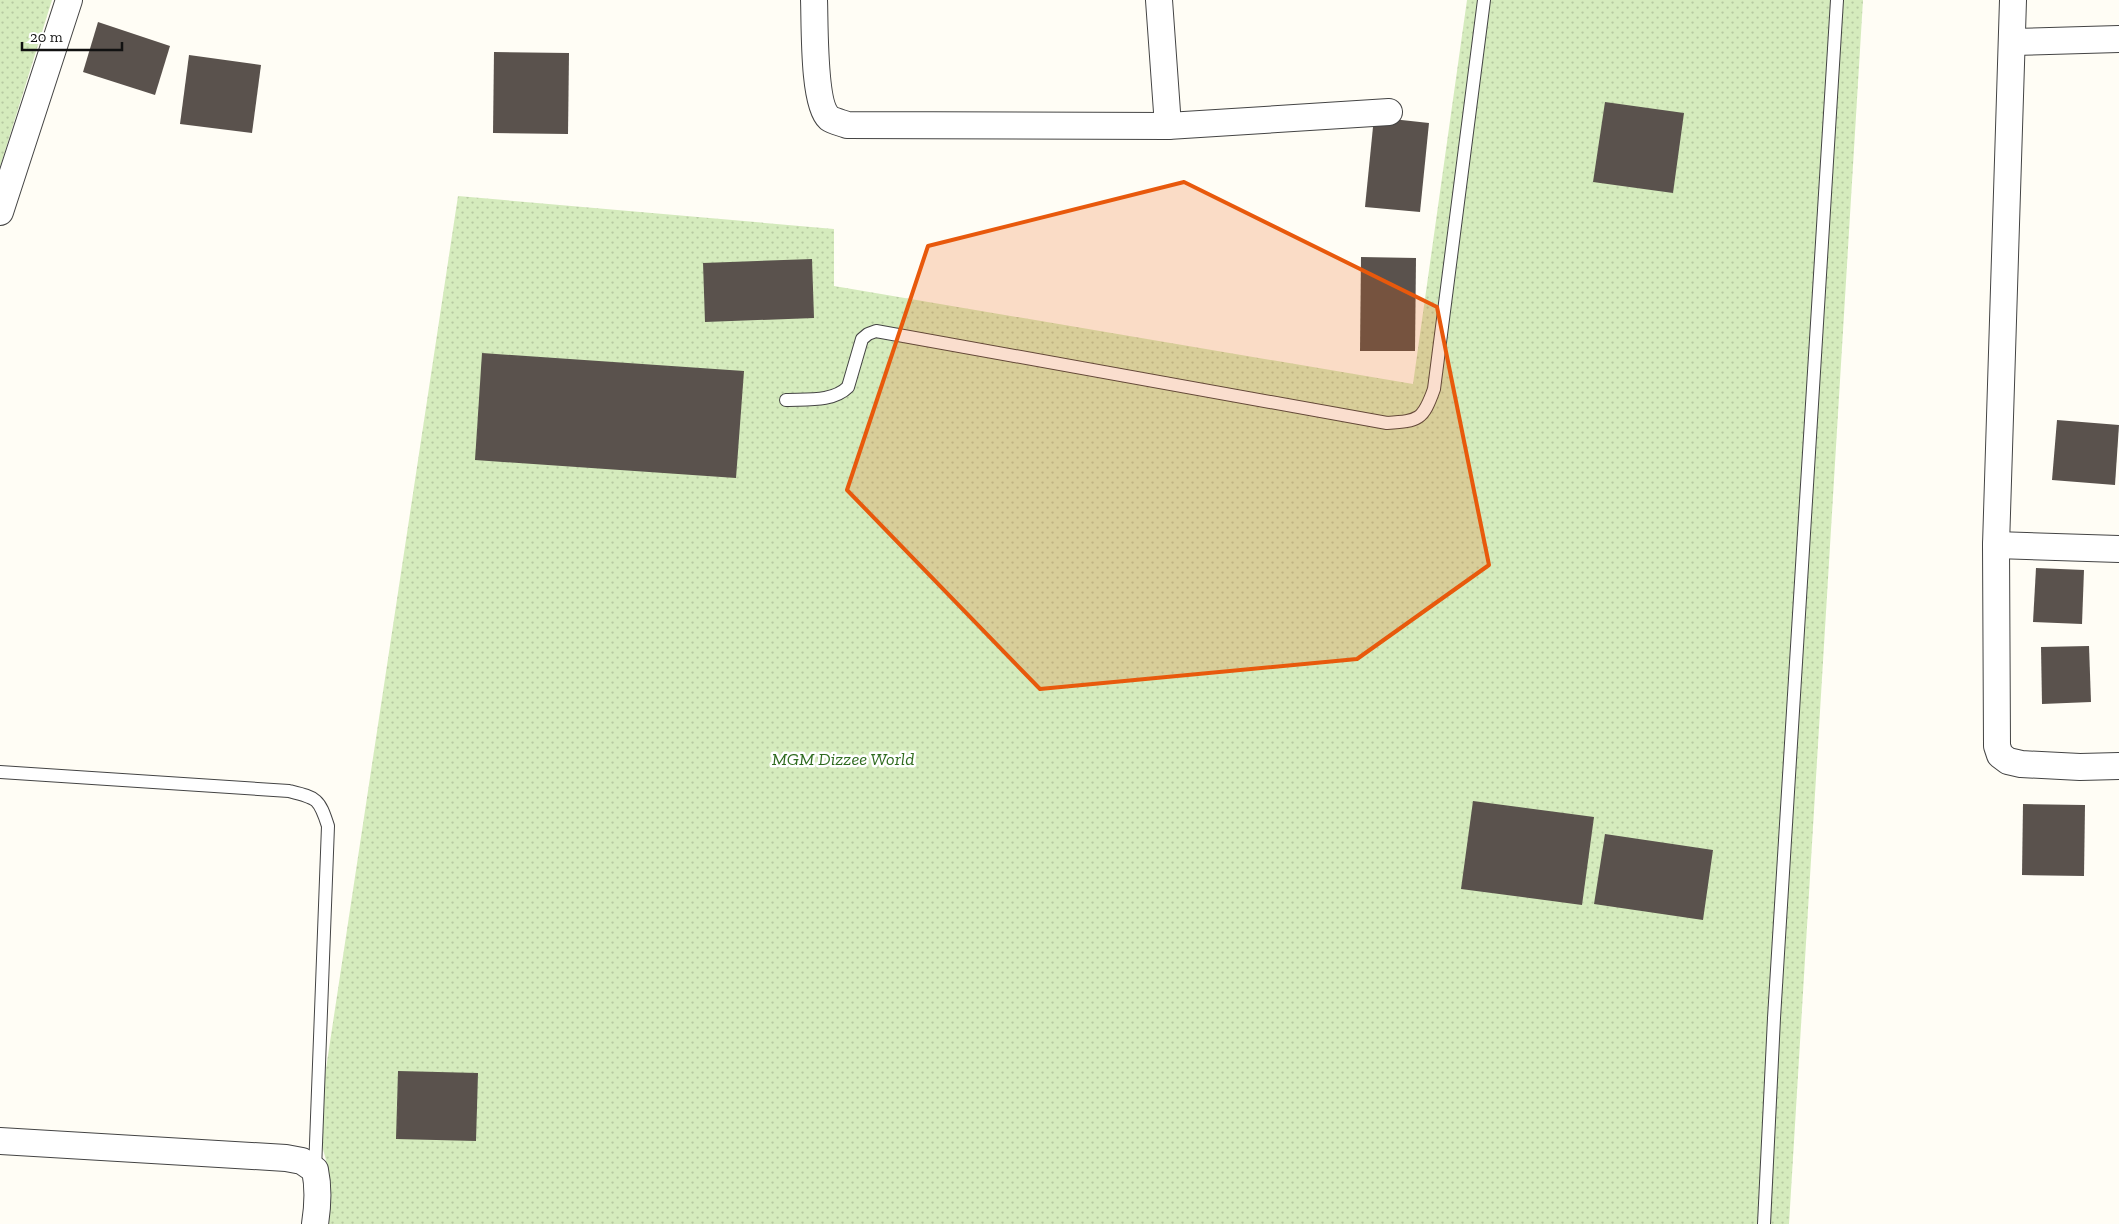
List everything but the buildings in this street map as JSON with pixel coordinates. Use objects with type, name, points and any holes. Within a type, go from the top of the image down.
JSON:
[{"type":"street","points":[[0,212],[69,0]]},
{"type":"street","points":[[814,0],[817,75],[822,107],[829,118],[847,124],[1168,126],[1389,112]]},
{"type":"street","points":[[1159,0],[1168,126]]},
{"type":"street","points":[[2013,0],[1996,545],[1997,746],[2000,755],[2008,761],[2021,764],[2119,766]]},
{"type":"street","points":[[2012,42],[2119,39]]},
{"type":"street","points":[[1996,545],[2119,549]]},
{"type":"street","points":[[0,1141],[286,1158],[302,1161],[315,1170],[318,1194],[315,1224]]},
{"type":"lane","points":[[786,400],[834,397],[842,393],[848,387],[862,339],[876,331],[1386,423],[1407,422],[1420,417],[1426,410],[1434,389],[1484,0]]},
{"type":"lane","points":[[1764,1224],[1775,999],[1837,0]]},
{"type":"lane","points":[[0,772],[289,791],[311,796],[321,806],[328,826],[315,1170]]},
{"type":"highlighted area","points":[[1184,182],[1437,307],[1489,565],[1357,659],[1040,689],[847,490],[928,246]]},
{"type":"green space","points":[[0,0],[52,0],[0,167]]},
{"type":"green space","name":"MGM Dizzee World","points":[[1467,0],[1863,0],[1789,1224],[318,1224],[326,1160],[317,1128],[458,196],[834,229],[834,286],[1413,384]]}]
